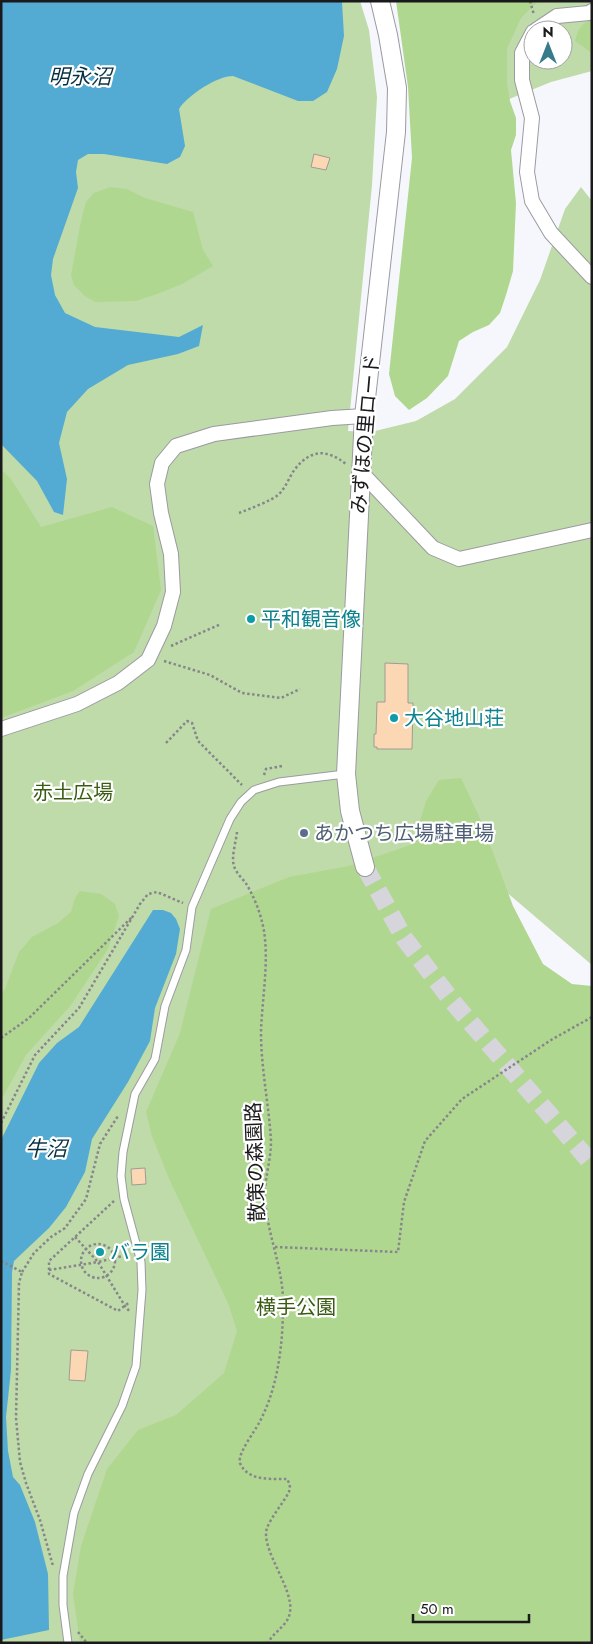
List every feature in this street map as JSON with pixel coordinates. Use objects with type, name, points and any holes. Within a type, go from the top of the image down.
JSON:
[{"type":"street","name":"みずほの里ロード","points":[[365,867],[350,811],[346,774],[364,416],[396,132],[397,88],[380,1]]},
{"type":"street","points":[[551,20],[557,16],[589,13],[592,11]]},
{"type":"street","points":[[523,51],[522,80],[532,118],[527,172],[532,201],[552,233],[592,277]]},
{"type":"street","points":[[1,729],[77,704],[118,683],[148,660],[164,626],[173,592],[171,554],[161,513],[157,484],[162,463],[176,446],[214,434],[332,418],[364,416]]},
{"type":"street","points":[[360,478],[433,548],[459,558],[592,530]]},
{"type":"lane","points":[[68,1643],[63,1605],[63,1576],[77,1505],[88,1474],[122,1406],[136,1366],[142,1290],[141,1262],[123,1194],[121,1176],[123,1152],[135,1094],[154,1059],[165,1006],[186,950],[192,907],[230,819],[241,802],[250,793],[280,782],[346,774]]},
{"type":"path","points":[[239,513],[278,496],[295,469],[305,459],[315,454],[326,453],[335,455],[360,478]]},
{"type":"path","points":[[148,660],[181,640],[221,624]]},
{"type":"path","points":[[148,660],[167,661],[210,676],[242,694],[281,698],[300,689]]},
{"type":"path","points":[[166,743],[187,722],[192,723],[198,741],[250,793]]},
{"type":"path","name":"散策の森園路","points":[[238,829],[234,866],[259,910],[264,932],[265,962],[261,1031],[271,1144],[266,1190],[266,1211],[275,1247],[284,1305],[277,1368],[270,1397],[260,1422],[240,1456],[240,1462],[250,1475],[261,1478],[287,1479],[290,1485],[289,1492],[267,1528],[266,1537],[278,1574],[289,1594],[291,1602],[290,1613],[287,1622],[272,1635],[268,1643]]},
{"type":"path","points":[[1,1123],[35,1056],[79,1008],[140,904],[148,894],[157,892],[192,907]]},
{"type":"path","points":[[1,1038],[29,1018],[135,914]]},
{"type":"path","points":[[275,1247],[398,1252],[404,1202],[424,1141],[462,1099],[551,1040],[592,1017]]},
{"type":"path","points":[[63,1576],[54,1568],[20,1462],[16,1418],[19,1283],[22,1272],[34,1253],[51,1237],[65,1228],[86,1199],[100,1144],[111,1125],[135,1094]]},
{"type":"path","points":[[123,1194],[49,1261],[49,1274],[118,1311],[131,1301]]},
{"type":"path","points":[[112,1202],[114,1211]]},
{"type":"path","points":[[75,1237],[98,1262],[125,1306]]},
{"type":"path","points":[[102,1244],[112,1250],[115,1258],[115,1266],[106,1276],[97,1278],[91,1277],[83,1270],[81,1265],[81,1258],[86,1249],[91,1245],[102,1244]]},
{"type":"path","points":[[49,1270],[127,1255],[129,1263]]},
{"type":"path","points":[[1,1261],[22,1272]]},
{"type":"green space","name":"横手公園","points":[[1,1],[360,1],[369,30],[377,97],[372,185],[348,431],[371,432],[416,421],[455,399],[507,347],[540,280],[565,209],[581,187],[592,201],[592,965],[464,856],[592,1643],[1,1643]]},
{"type":"green space","points":[[396,1],[538,1],[521,18],[507,49],[507,84],[516,118],[516,135],[511,150],[516,203],[513,271],[506,295],[500,313],[489,325],[459,341],[448,376],[427,398],[409,410],[395,396],[389,374],[412,158],[408,87]]},
{"type":"green space","points":[[429,1],[592,1],[592,71],[551,82],[487,108]]},
{"type":"green space","points":[[592,19],[592,53],[575,41],[580,27]]},
{"type":"green space","points":[[110,187],[127,189],[145,198],[193,212],[203,250],[213,266],[182,284],[136,301],[95,302],[85,296],[74,285],[71,275],[81,221],[86,202],[94,193]]},
{"type":"green space","points":[[1,469],[11,479],[41,527],[112,507],[153,526],[161,590],[134,652],[73,691],[1,718]]},
{"type":"green space","points":[[461,778],[482,823],[513,906],[543,964],[572,984],[592,986],[592,1643],[80,1643],[73,1594],[81,1546],[107,1469],[138,1430],[176,1415],[224,1373],[237,1331],[228,1303],[170,1181],[152,1136],[146,1112],[180,1033],[211,909],[289,877],[349,866],[413,844],[426,801],[439,780]]},
{"type":"green space","points":[[80,891],[101,894],[115,904],[119,916],[108,949],[71,1005],[26,1055],[1,1100],[1,993],[5,989],[19,952],[32,937],[58,923],[71,912],[75,898]]},
{"type":"water","name":"明永沼","points":[[1,1],[342,2],[344,36],[337,69],[327,92],[313,101],[298,101],[233,76],[226,77],[203,87],[179,109],[185,146],[180,157],[167,164],[104,154],[88,154],[78,160],[76,172],[78,188],[53,259],[51,275],[55,295],[65,313],[95,327],[179,337],[203,325],[199,346],[178,354],[128,365],[88,389],[67,412],[59,443],[67,479],[63,515],[54,512],[37,481],[1,444]]},
{"type":"water","name":"牛沼","points":[[153,910],[163,910],[171,913],[180,929],[176,954],[155,1008],[150,1041],[128,1082],[92,1139],[85,1172],[66,1207],[49,1228],[14,1261],[12,1272],[11,1370],[6,1417],[8,1451],[13,1477],[20,1485],[35,1522],[48,1574],[49,1630],[1,1640],[1,1140],[39,1063],[57,1043],[79,1027]]},
{"type":"building","points":[[314,154],[330,158],[326,170],[311,167]]},
{"type":"building","name":"大谷地山荘","points":[[385,663],[408,664],[408,703],[413,703],[412,749],[377,749],[377,747],[374,747],[377,702],[385,702]]},
{"type":"building","points":[[145,1168],[146,1184],[132,1185],[131,1169]]},
{"type":"building","points":[[71,1350],[88,1351],[85,1381],[69,1380]]},
{"type":"tunnel","points":[[365,867],[404,938],[452,1001],[592,1164]]},
{"type":"place","name":"平和観音像","points":[[251,619]]},
{"type":"place","name":"大谷地山荘","points":[[394,718]]},
{"type":"place","name":"あかつち広場駐車場","points":[[304,833]]},
{"type":"place","name":"バラ園","points":[[100,1252]]},
{"type":"park label","name":"赤土広場","points":[[73,792]]}]
